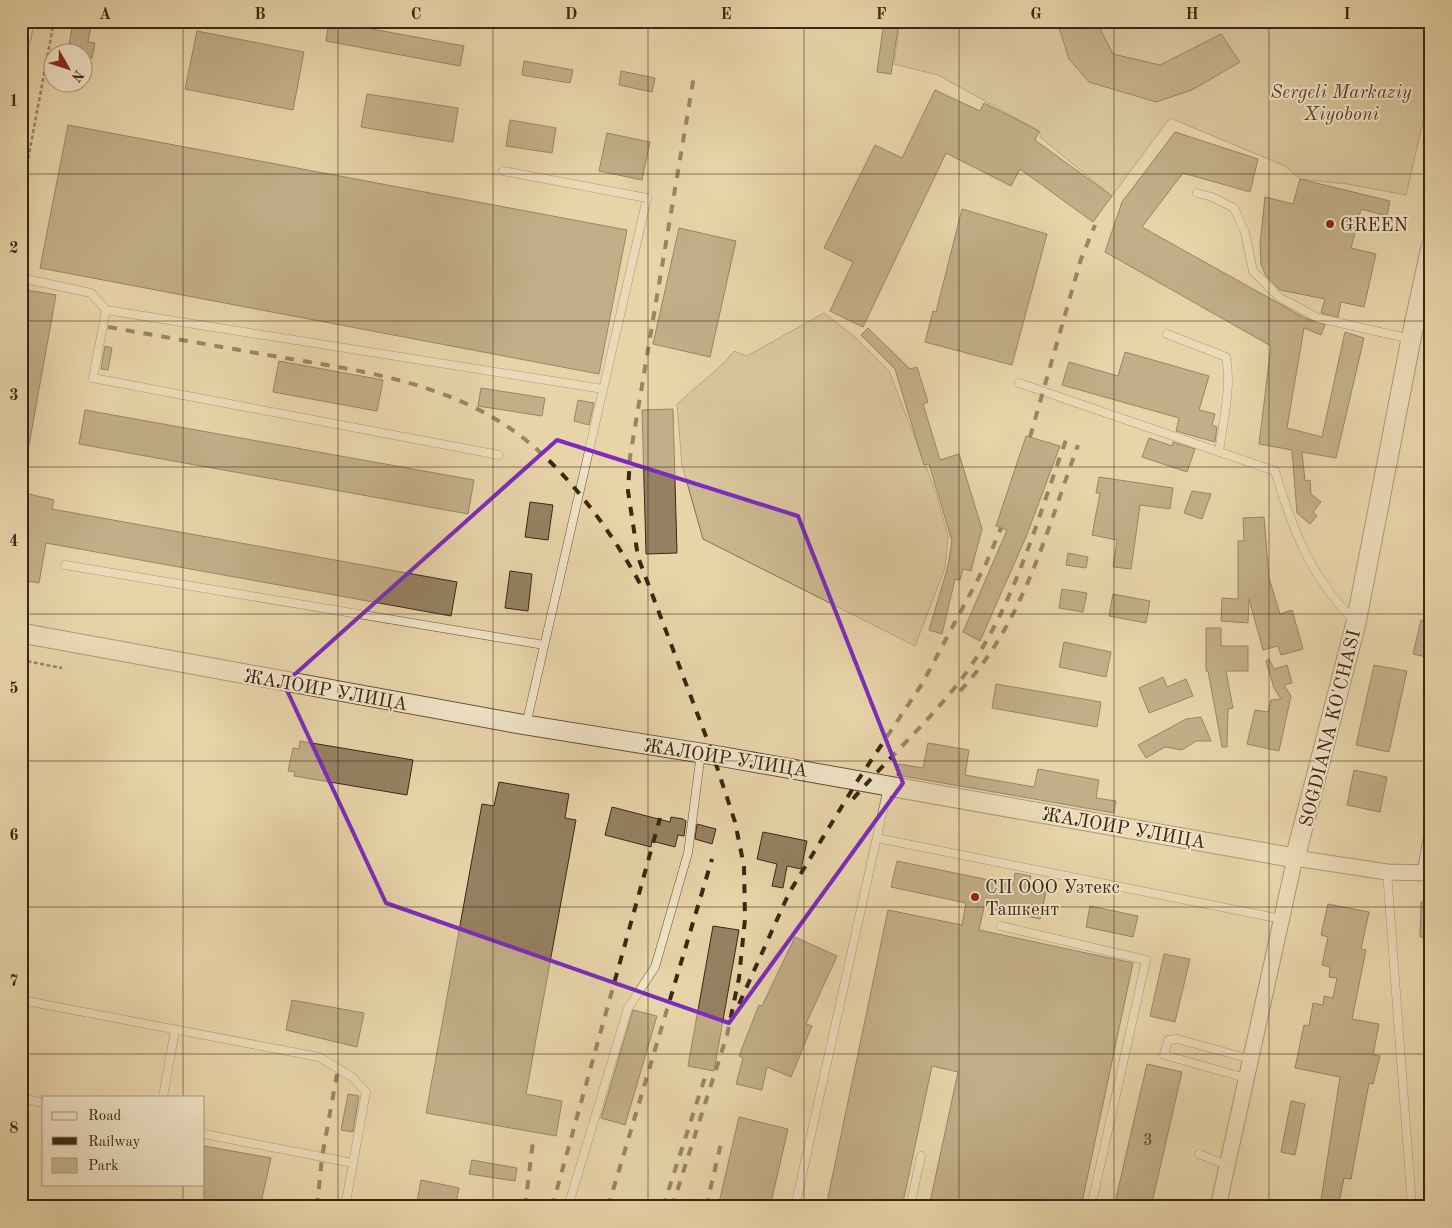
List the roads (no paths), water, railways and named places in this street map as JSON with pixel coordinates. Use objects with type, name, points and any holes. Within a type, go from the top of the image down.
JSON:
[{"type":"street","points":[[21,38],[24,21]]},
{"type":"street","name":"SOGDIANA KO'CHASI","points":[[1218,1207],[1281,918],[1356,622],[1411,339],[1431,247]]},
{"type":"street","name":"ЖАЛОИР УЛИЦА","points":[[21,633],[526,725],[701,753],[1296,858],[1387,872],[1428,872]]},
{"type":"street","points":[[1428,872],[1431,840]]},
{"type":"lane","points":[[503,171],[647,198],[526,725]]},
{"type":"lane","points":[[1197,193],[1212,197],[1234,208],[1245,232],[1253,271],[1279,297],[1318,318],[1411,339]]},
{"type":"lane","points":[[21,278],[91,293],[106,310],[603,389]]},
{"type":"lane","points":[[106,310],[93,378],[499,455]]},
{"type":"lane","points":[[1167,334],[1226,357],[1228,366],[1226,401],[1218,452]]},
{"type":"lane","points":[[1019,383],[1275,471],[1290,522],[1315,572],[1337,604],[1356,622]]},
{"type":"lane","points":[[66,565],[544,645]]},
{"type":"lane","points":[[568,1207],[628,1008],[655,967],[688,853],[701,753]]},
{"type":"lane","points":[[795,1207],[888,786]]},
{"type":"lane","points":[[877,838],[1281,918]]},
{"type":"lane","points":[[1387,872],[1412,1207]]},
{"type":"lane","points":[[1001,926],[1146,960],[1092,1207]]},
{"type":"lane","points":[[21,1000],[319,1057],[352,1077],[366,1092],[345,1207]]},
{"type":"lane","points":[[163,1096],[175,1030]]},
{"type":"lane","points":[[1246,1078],[1164,1054],[1164,1049],[1168,1040],[1177,1039],[1250,1059]]},
{"type":"lane","points":[[21,1098],[42,1103]]},
{"type":"lane","points":[[205,1134],[353,1163]]},
{"type":"lane","points":[[1199,1154],[1227,1165]]},
{"type":"lane","points":[[910,1207],[922,1156]]},
{"type":"railway","points":[[672,1207],[727,1035],[739,978],[745,919],[744,866],[735,822],[713,755],[638,557],[628,491],[630,457],[694,76]]},
{"type":"railway","points":[[1030,437],[1081,259],[1095,225]]},
{"type":"railway","points":[[108,327],[369,373],[429,389],[485,413],[531,444],[569,481],[603,524],[644,591]]},
{"type":"railway","points":[[853,799],[937,709],[963,677],[981,650],[997,622],[1023,563],[1066,440]]},
{"type":"railway","points":[[960,691],[982,665],[1001,636],[1017,606],[1044,543],[1078,445]]},
{"type":"railway","points":[[739,1004],[789,893],[858,780],[922,684],[985,566],[1001,528]]},
{"type":"railway","points":[[552,1207],[660,818]]},
{"type":"railway","points":[[608,1207],[712,859]]},
{"type":"railway","points":[[663,1207],[707,1071]]},
{"type":"railway","points":[[317,1207],[322,1157],[337,1074]]},
{"type":"railway","points":[[706,1207],[722,1139]]},
{"type":"railway","points":[[525,1207],[533,1141]]},
{"type":"place","name":"GREEN","points":[[1330,224]]},
{"type":"place","name":"СП ООО Узтекс Ташкент","points":[[975,897]]},
{"type":"park label","name":"Sergeli Markaziy Xiyoboni","points":[[1341,102]]}]
